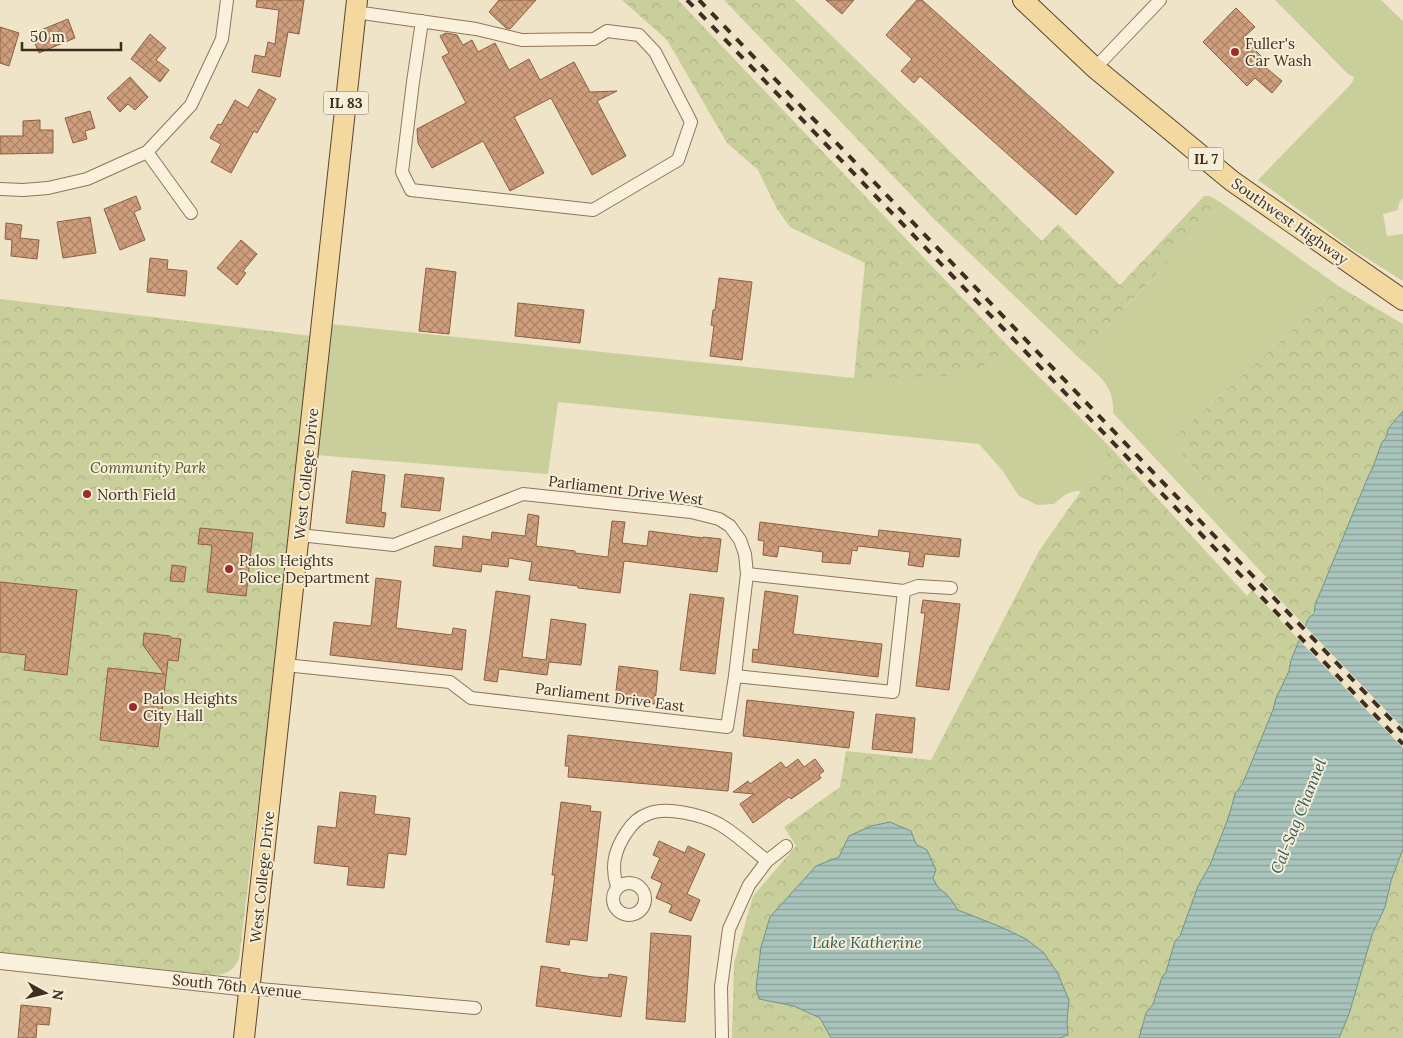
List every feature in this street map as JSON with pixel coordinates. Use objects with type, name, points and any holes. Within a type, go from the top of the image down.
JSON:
[{"type":"main road","name":"Southwest Highway","points":[[1023,0],[1095,68],[1232,181],[1403,300]]},
{"type":"main road","name":"West College Drive","points":[[244,1038],[356,6]]},
{"type":"street","points":[[0,189],[48,188],[87,179],[147,152],[191,105],[222,39],[227,0]]},
{"type":"street","points":[[1095,68],[1160,0]]},
{"type":"street","points":[[356,6],[422,21],[476,29],[522,40],[594,39],[607,31],[639,35],[655,52],[691,122],[678,160],[593,210],[411,190],[402,172],[412,82],[422,21]]},
{"type":"street","points":[[147,152],[191,213]]},
{"type":"street","name":"Parliament Drive West","points":[[299,535],[394,545],[523,494],[691,512],[719,519],[730,526],[740,540],[745,554],[748,574],[735,676]]},
{"type":"street","points":[[748,574],[904,592],[918,586],[950,588]]},
{"type":"street","points":[[735,676],[893,692],[904,592]]},
{"type":"street","name":"Parliament Drive East","points":[[285,665],[450,682],[471,698],[728,727],[735,676]]},
{"type":"street","points":[[617,887],[614,854],[628,829],[640,818],[650,813],[678,812],[709,820],[720,825],[768,861]]},
{"type":"street","points":[[722,1038],[721,987],[729,929],[749,885],[768,861],[786,846]]},
{"type":"street","name":"South 76th Avenue","points":[[0,961],[249,988],[475,1008]]},
{"type":"green space","points":[[622,0],[678,0],[1009,347],[991,363],[956,376],[854,378],[865,263],[790,227],[777,209],[758,170],[727,143],[667,40]]},
{"type":"green space","points":[[724,0],[795,0],[1042,241],[1058,224],[1120,285],[1204,196],[1210,196],[1223,204],[1078,357],[934,219]]},
{"type":"green space","points":[[1275,0],[1381,0],[1403,21],[1403,198],[1399,203],[1398,210],[1383,214],[1387,236],[1403,234],[1403,281],[1352,249],[1258,180],[1352,83],[1354,77],[1348,74]]},
{"type":"green space","points":[[1223,204],[1340,287],[1171,440],[1272,571],[1266,577],[1113,413],[1113,403],[1108,387],[1078,357]]},
{"type":"green space","points":[[1340,287],[1403,324],[1403,411],[1388,429],[1386,438],[1382,442],[1313,611],[1305,626],[1262,581],[1272,571],[1171,440]]},
{"type":"green space","name":"Community Park","points":[[0,299],[312,336],[292,526],[239,959],[231,969],[222,974],[198,974],[0,953]]},
{"type":"green space","points":[[330,324],[854,378],[991,363],[1009,347],[1111,448],[1081,491],[1066,494],[1054,504],[1037,505],[1019,496],[1002,470],[979,444],[558,402],[548,474],[316,455]]},
{"type":"green space","points":[[1111,448],[1247,596],[1252,590],[1300,641],[1139,1038],[732,1038],[734,963],[753,896],[796,846],[784,827],[840,787],[846,751],[931,760],[1039,551]]},
{"type":"green space","points":[[1403,849],[1403,1038],[1339,1038],[1349,1014],[1372,935],[1385,907],[1391,881]]},
{"type":"water","name":"Cal-Sag Channel","points":[[1403,411],[1403,849],[1391,881],[1385,907],[1372,935],[1349,1014],[1339,1038],[1139,1038],[1146,1013],[1153,1004],[1162,977],[1166,972],[1175,941],[1180,936],[1198,886],[1210,865],[1229,816],[1235,794],[1243,783],[1308,619],[1314,613],[1315,605],[1382,442],[1386,438],[1388,429]]},
{"type":"water","name":"Lake Katherine","points":[[890,822],[911,831],[916,844],[927,850],[936,870],[933,878],[937,886],[950,898],[958,910],[1026,939],[1043,952],[1057,972],[1069,1000],[1068,1035],[1059,1038],[831,1038],[820,1018],[794,1006],[759,999],[756,988],[761,947],[770,917],[816,866],[839,857],[849,836],[871,826]]},
{"type":"pier","points":[[1303,624],[1403,728],[1403,748],[1298,639]]},
{"type":"building","points":[[257,0],[304,0],[299,34],[288,32],[280,77],[252,72],[255,55],[265,57],[268,42],[275,44],[279,10],[256,7]]},
{"type":"building","points":[[499,0],[536,0],[510,29],[506,28],[489,12]]},
{"type":"building","points":[[826,0],[854,0],[842,14]]},
{"type":"building","points":[[917,0],[922,0],[1114,172],[1076,215],[920,76],[914,83],[901,71],[912,59],[886,35]]},
{"type":"building","name":"Fuller's Car Wash","points":[[1236,8],[1255,27],[1243,38],[1268,63],[1265,67],[1282,81],[1272,93],[1255,78],[1247,86],[1203,42]]},
{"type":"building","points":[[68,19],[75,38],[39,53],[31,34]]},
{"type":"building","points":[[0,27],[19,33],[9,66],[0,63]]},
{"type":"building","points":[[446,33],[457,35],[463,45],[472,40],[478,52],[495,43],[509,70],[529,59],[540,80],[574,62],[590,92],[617,91],[597,101],[626,156],[592,175],[551,98],[514,117],[544,173],[510,191],[483,141],[432,168],[418,143],[417,129],[466,103],[442,57],[449,53],[440,36]]},
{"type":"building","points":[[150,34],[166,48],[156,60],[169,70],[160,82],[131,59]]},
{"type":"building","points":[[130,77],[148,97],[135,110],[128,104],[120,112],[107,98]]},
{"type":"building","points":[[259,89],[276,99],[257,133],[254,131],[231,173],[211,162],[221,144],[210,138],[218,124],[221,125],[235,100],[248,108]]},
{"type":"building","points":[[90,111],[95,128],[85,131],[87,139],[73,143],[65,118]]},
{"type":"building","points":[[40,120],[40,130],[53,130],[53,153],[0,154],[0,136],[23,136],[23,121]]},
{"type":"building","points":[[136,196],[141,209],[134,212],[145,240],[120,250],[104,209]]},
{"type":"building","points":[[90,217],[96,253],[63,258],[57,222]]},
{"type":"building","points":[[6,223],[22,225],[20,238],[39,240],[37,259],[11,256],[12,240],[5,239]]},
{"type":"building","points":[[241,240],[257,254],[243,271],[246,273],[237,285],[217,268]]},
{"type":"building","points":[[150,258],[168,260],[167,269],[187,271],[185,296],[147,292]]},
{"type":"building","points":[[426,268],[456,272],[449,334],[419,331]]},
{"type":"building","points":[[719,278],[752,282],[742,360],[710,356],[714,326],[711,325]]},
{"type":"building","points":[[518,303],[584,310],[580,343],[515,336]]},
{"type":"building","points":[[352,471],[385,475],[381,512],[386,513],[384,527],[346,523]]},
{"type":"building","points":[[405,474],[444,478],[440,511],[401,507]]},
{"type":"building","points":[[528,514],[539,516],[536,546],[575,551],[575,553],[608,557],[612,521],[625,522],[622,543],[647,546],[649,531],[721,539],[717,572],[624,561],[620,593],[529,580],[532,562],[509,558],[508,567],[482,564],[481,572],[433,566],[435,546],[462,549],[463,536],[491,540],[492,532],[525,536]]},
{"type":"building","points":[[760,522],[878,537],[879,530],[961,539],[959,557],[925,554],[923,567],[908,565],[910,552],[858,546],[857,551],[852,550],[850,564],[822,562],[823,552],[779,546],[777,557],[763,555],[764,541],[758,540]]},
{"type":"building","name":"Palos Heights Police Department","points":[[200,528],[253,533],[246,596],[207,592],[212,545],[198,544]]},
{"type":"building","points":[[172,565],[186,567],[184,582],[170,581]]},
{"type":"building","points":[[376,578],[401,581],[396,628],[452,635],[453,628],[466,630],[462,670],[330,655],[334,622],[371,626]]},
{"type":"building","points":[[0,582],[77,590],[67,675],[24,670],[26,655],[0,652]]},
{"type":"building","points":[[496,591],[530,596],[522,657],[546,660],[551,619],[586,624],[581,665],[549,662],[547,675],[499,669],[497,682],[484,680]]},
{"type":"building","points":[[765,591],[798,596],[793,634],[882,644],[878,677],[752,662],[753,649],[758,650]]},
{"type":"building","points":[[690,594],[724,598],[715,674],[680,670]]},
{"type":"building","points":[[923,600],[960,604],[949,690],[916,686],[925,613],[921,613]]},
{"type":"building","name":"Palos Heights City Hall","points":[[144,633],[181,639],[178,661],[168,660],[158,747],[100,740],[108,668],[164,674],[143,645]]},
{"type":"building","points":[[619,666],[658,671],[655,704],[615,699]]},
{"type":"building","points":[[747,700],[854,712],[849,748],[743,736]]},
{"type":"building","points":[[876,714],[915,718],[912,753],[872,749]]},
{"type":"building","points":[[568,735],[732,753],[728,791],[568,777],[569,766],[565,766]]},
{"type":"building","points":[[798,759],[804,767],[815,759],[824,771],[819,775],[821,778],[791,799],[789,797],[753,823],[740,804],[754,794],[733,792],[748,781],[750,784],[781,762],[786,768]]},
{"type":"building","points":[[340,792],[376,796],[374,814],[410,818],[406,855],[388,853],[384,888],[347,885],[349,867],[314,863],[318,826],[336,828]]},
{"type":"building","points":[[561,802],[591,806],[590,811],[601,812],[587,941],[570,939],[569,945],[546,942],[555,875],[552,875]]},
{"type":"building","points":[[659,841],[685,853],[688,846],[705,854],[687,894],[700,900],[691,921],[669,912],[672,905],[656,898],[662,883],[651,878],[660,858],[653,855]]},
{"type":"building","points":[[651,933],[691,936],[685,1022],[646,1019]]},
{"type":"building","points":[[541,966],[560,969],[560,972],[593,977],[608,978],[609,974],[627,977],[621,1017],[536,1006]]},
{"type":"building","points":[[21,1005],[51,1008],[49,1025],[37,1024],[36,1038],[18,1038]]},
{"type":"railway","points":[[687,0],[1403,744]]},
{"type":"railway","points":[[699,0],[1403,732]]},
{"type":"place","name":"Fuller's Car Wash","points":[[1235,52]]},
{"type":"place","name":"North Field","points":[[87,494]]},
{"type":"place","name":"Palos Heights Police Department","points":[[229,569]]},
{"type":"place","name":"Palos Heights City Hall","points":[[133,707]]}]
